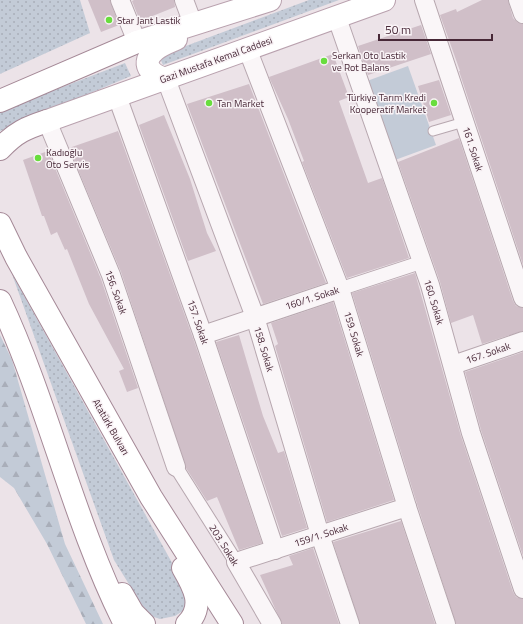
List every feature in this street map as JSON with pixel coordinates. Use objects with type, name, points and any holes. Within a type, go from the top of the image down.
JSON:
[{"type":"main road","name":"Gazi Mustafa Kemal Caddesi","points":[[0,149],[12,136],[21,130],[384,0]]},
{"type":"main road","points":[[0,101],[137,42],[260,2]]},
{"type":"main road","points":[[166,78],[155,76],[150,71],[148,64],[150,55],[156,48],[177,38],[193,24]]},
{"type":"main road","points":[[0,209],[16,256]]},
{"type":"main road","name":"Atatürk Bulvarı","points":[[0,224],[16,256],[151,497],[232,624]]},
{"type":"main road","points":[[0,301],[12,328],[110,594],[125,624]]},
{"type":"main road","points":[[151,497],[161,532],[194,588],[198,606],[192,620],[187,624]]},
{"type":"main road","points":[[81,518],[104,549],[121,591],[133,613],[144,624]]},
{"type":"street","points":[[120,0],[137,42]]},
{"type":"street","points":[[184,0],[193,24]]},
{"type":"street","name":"161. Sokak","points":[[424,0],[523,298]]},
{"type":"street","points":[[518,0],[523,14]]},
{"type":"street","name":"160. Sokak","points":[[337,18],[422,262],[453,365],[471,433],[522,583]]},
{"type":"street","name":"159. Sokak","points":[[247,48],[340,289],[407,507],[446,624]]},
{"type":"street","name":"158. Sokak","points":[[166,78],[255,317],[320,535],[350,624]]},
{"type":"street","name":"157. Sokak","points":[[118,96],[203,335],[275,550]]},
{"type":"street","name":"156. Sokak","points":[[47,121],[111,275],[176,467]]},
{"type":"street","name":"160/1. Sokak","points":[[203,335],[422,262]]},
{"type":"street","name":"167. Sokak","points":[[453,365],[523,341]]},
{"type":"street","name":"203. Sokak","points":[[176,467],[236,562],[272,624]]},
{"type":"street","name":"159/1. Sokak","points":[[236,562],[407,507]]},
{"type":"lane","points":[[434,131],[464,122]]},
{"type":"green space","points":[[0,0],[80,0],[90,33],[0,74]]},
{"type":"green space","points":[[309,0],[339,0],[163,65],[159,56]]},
{"type":"green space","points":[[125,63],[131,76],[0,131],[0,111]]},
{"type":"green space","points":[[408,66],[436,145],[395,160],[367,81]]},
{"type":"green space","points":[[12,274],[191,597],[186,609],[175,616],[160,619],[148,615],[114,560]]},
{"type":"green space","points":[[0,335],[12,360],[65,544],[103,624],[86,624],[47,544],[14,488],[0,477]]},
{"type":"building","points":[[88,0],[110,0],[119,25],[101,32]]},
{"type":"building","points":[[174,0],[175,7],[140,21],[132,1]]},
{"type":"building","points":[[482,0],[508,0],[513,18],[517,22],[523,24],[523,265],[460,71],[440,15],[456,9],[457,12]]},
{"type":"building","points":[[421,25],[431,54],[368,75],[358,46]]},
{"type":"building","points":[[333,54],[349,97],[339,101],[368,183],[382,178],[409,258],[347,278],[302,162],[304,161],[288,119],[269,77]]},
{"type":"building","points":[[439,80],[451,115],[429,122],[418,86]]},
{"type":"building","points":[[249,84],[326,283],[263,304],[187,104]]},
{"type":"building","points":[[164,115],[190,179],[207,233],[216,251],[188,261],[139,125]]},
{"type":"building","points":[[118,131],[193,338],[262,543],[239,550],[217,497],[207,501],[186,468],[121,272],[69,148]]},
{"type":"building","points":[[459,138],[513,301],[516,306],[523,308],[523,331],[482,344],[473,315],[451,323],[440,282],[398,162]]},
{"type":"building","points":[[48,151],[101,279],[138,388],[127,392],[119,371],[124,369],[89,304],[67,249],[65,250],[57,232],[51,235],[44,216],[42,216],[23,160]]},
{"type":"building","points":[[415,273],[461,436],[513,592],[516,597],[523,599],[523,624],[456,624],[417,504],[352,293]]},
{"type":"building","points":[[333,302],[394,500],[327,522],[275,346],[278,344],[271,323]]},
{"type":"building","points":[[239,335],[263,416],[278,453],[284,451],[307,528],[282,536],[216,342]]},
{"type":"building","points":[[523,352],[523,556],[481,430],[465,372]]},
{"type":"building","points":[[401,521],[435,624],[360,624],[333,542]]},
{"type":"building","points":[[313,548],[339,624],[282,624],[260,575],[293,565],[289,556]]},
{"type":"place","name":"Star Jant Lastik","points":[[109,20]]},
{"type":"place","name":"Serkan Oto Lastik ve Rot Balans","points":[[324,61]]},
{"type":"place","name":"Tan Market","points":[[209,103]]},
{"type":"place","name":"Türkiye Tarım Kredi Kooperatif Market","points":[[434,103]]},
{"type":"place","name":"Kadıoğlu Oto Servis","points":[[38,158]]}]
